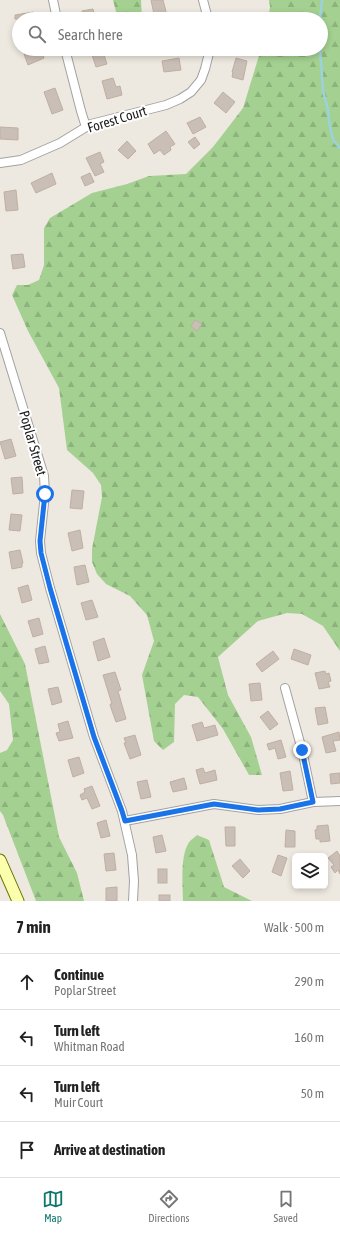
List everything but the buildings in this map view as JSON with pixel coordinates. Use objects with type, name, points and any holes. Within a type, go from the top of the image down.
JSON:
[{"type":"street","points":[[53,0],[55,12]]},
{"type":"street","points":[[203,0],[206,12]]},
{"type":"street","points":[[67,56],[86,127]]},
{"type":"street","name":"Forest Court","points":[[0,163],[21,160],[60,144],[91,124],[166,105],[180,99],[191,92],[201,80],[206,69],[209,56]]},
{"type":"street","name":"Poplar Street","points":[[0,334],[44,476],[45,494],[40,541],[41,553],[94,737],[125,821],[132,855],[134,901]]},
{"type":"street","points":[[285,688],[302,750],[313,802]]},
{"type":"street","points":[[125,821],[214,804],[258,810],[280,809],[313,802],[340,801]]},
{"type":"street","points":[[0,860],[18,901]]},
{"type":"green space","points":[[113,0],[141,0],[142,12],[116,12]]},
{"type":"green space","points":[[269,0],[340,0],[340,651],[323,626],[302,614],[287,613],[258,621],[218,657],[228,695],[251,737],[262,775],[249,775],[223,729],[198,697],[184,695],[175,704],[174,742],[163,750],[154,741],[142,675],[154,641],[147,615],[130,596],[106,584],[97,574],[92,562],[92,549],[102,497],[101,485],[93,473],[67,450],[59,388],[28,331],[12,295],[17,285],[28,285],[39,280],[44,265],[44,228],[50,218],[92,193],[127,184],[149,176],[186,174],[213,147],[243,108],[259,56],[328,56],[328,12],[269,12]]},
{"type":"green space","points":[[0,614],[25,664],[59,837],[77,873],[84,901],[36,901],[3,815],[0,811],[0,753],[7,750],[13,740],[9,704],[0,691]]},
{"type":"green space","points":[[197,835],[209,840],[224,887],[252,901],[183,901],[182,872],[185,850],[190,841]]},
{"type":"waterway","points":[[321,12],[322,0]]},
{"type":"waterway","points":[[320,56],[323,91],[328,109],[329,122],[333,140],[340,148]]},
{"type":"route","points":[[45,494],[40,541],[41,553],[94,737],[125,821],[202,805],[214,804],[258,810],[280,809],[313,802],[302,750]]}]
